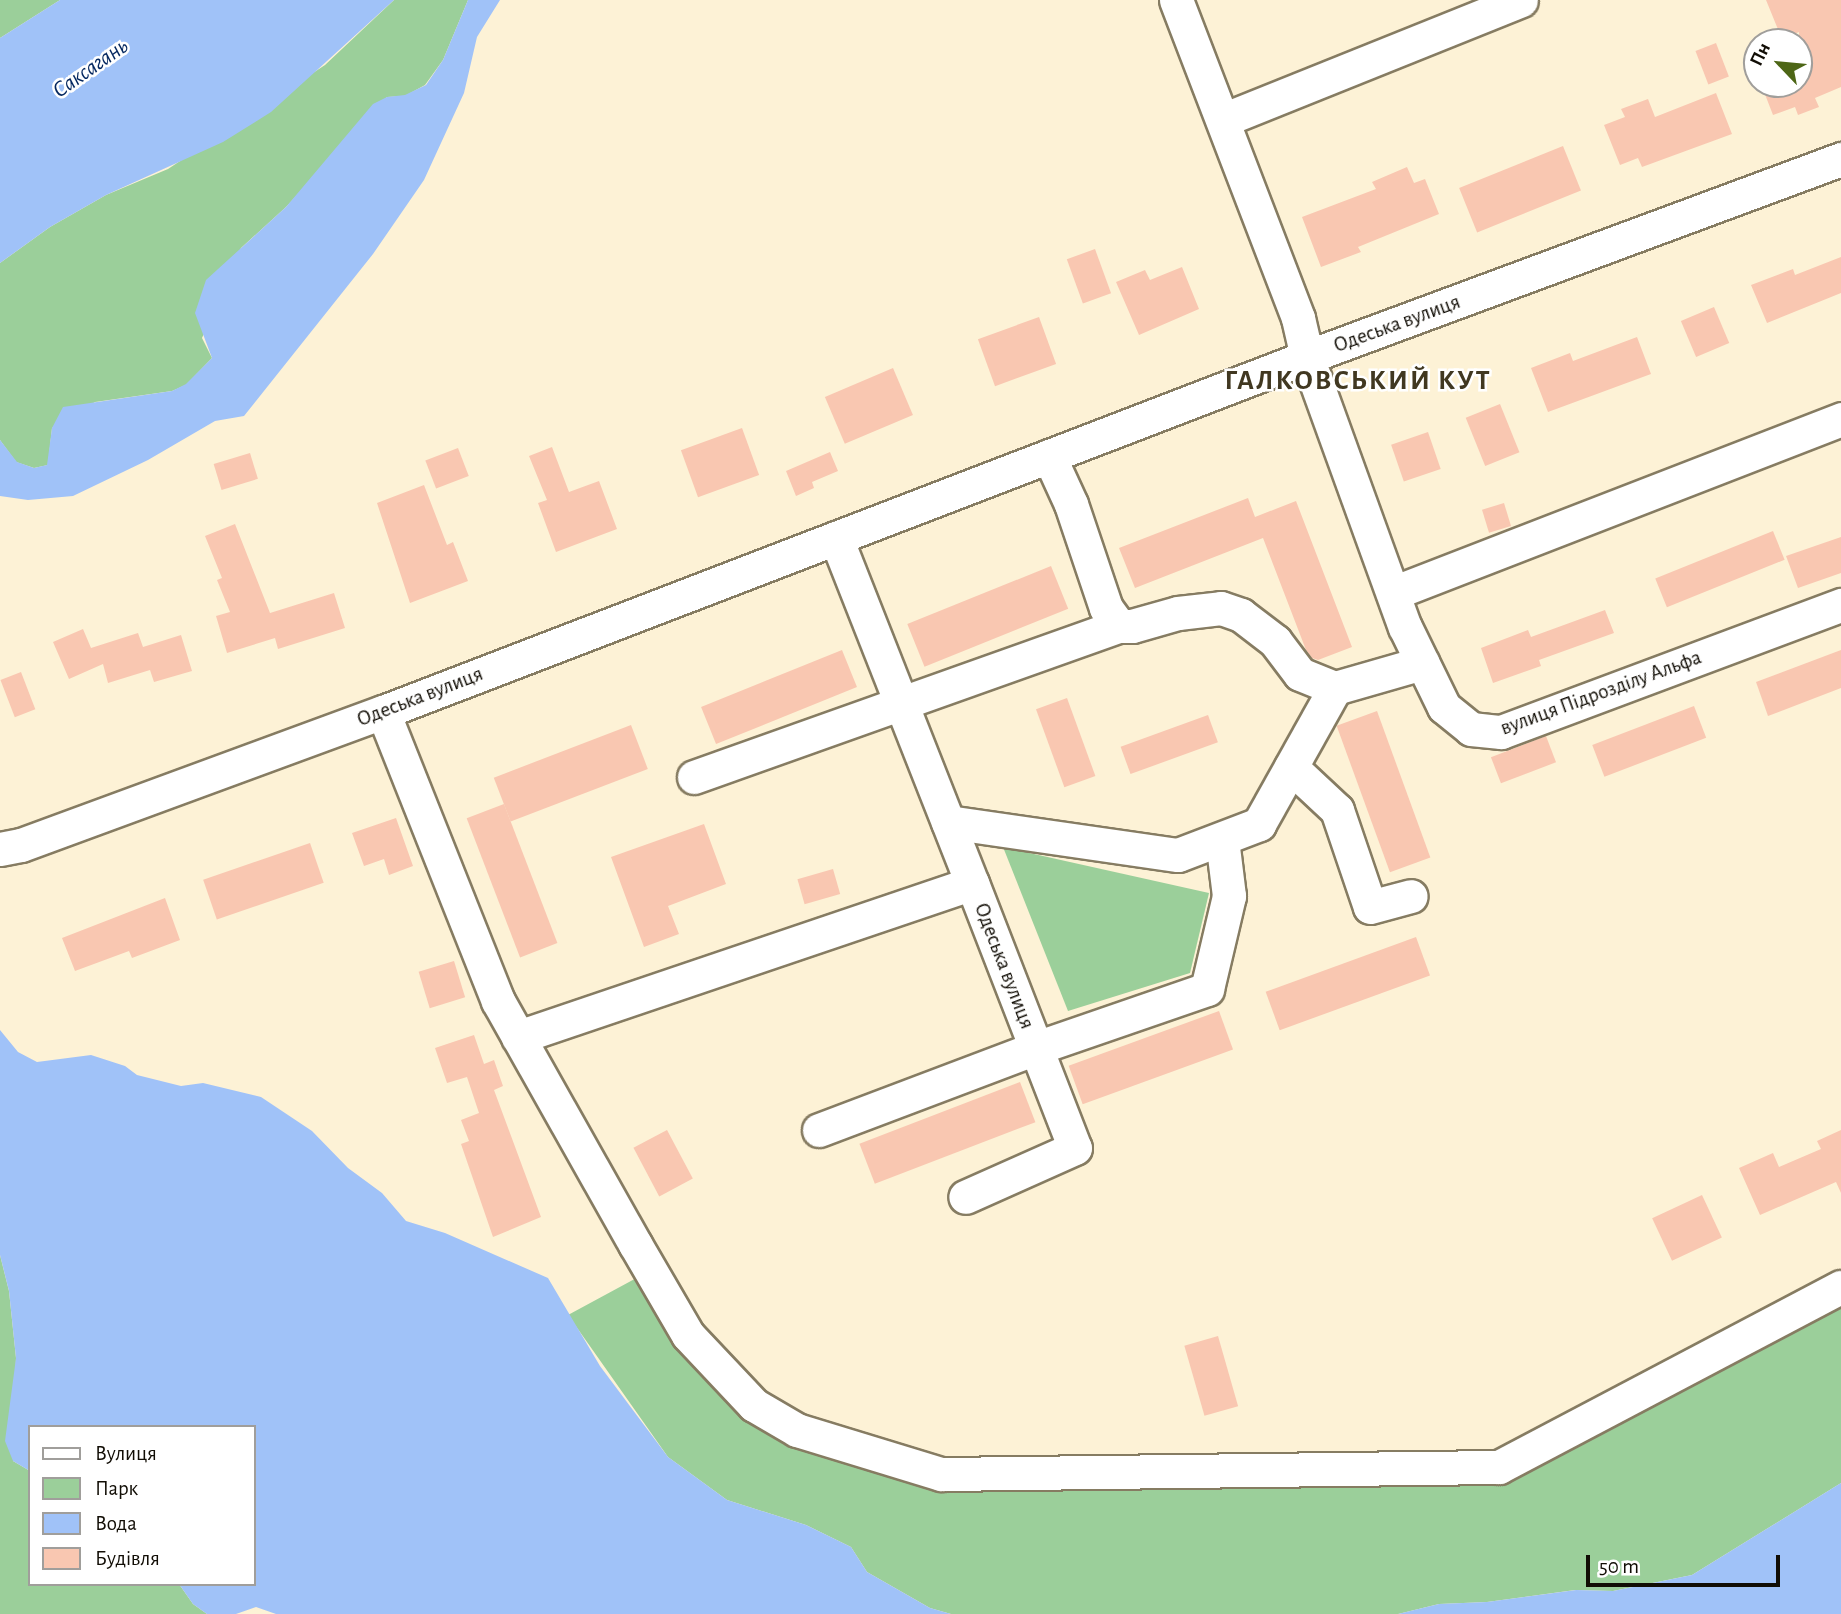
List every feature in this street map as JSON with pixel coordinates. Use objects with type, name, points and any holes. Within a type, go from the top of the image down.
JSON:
[{"type":"street","name":"вулиця Підрозділу Альфа","points":[[1176,0],[1298,318],[1307,357],[1393,593],[1422,663],[1444,707],[1471,729],[1501,732],[1841,605]]},
{"type":"street","points":[[1223,120],[1521,0]]},
{"type":"street","name":"Одеська вулиця","points":[[0,849],[21,845],[383,712],[1307,357],[1841,159]]},
{"type":"street","points":[[1393,593],[1841,419]]},
{"type":"street","points":[[1049,457],[1070,504],[1107,608],[1119,626]]},
{"type":"street","name":"Одеська вулиця","points":[[836,538],[1075,1148],[965,1197]]},
{"type":"street","points":[[695,777],[1119,626],[1132,626],[1178,613],[1221,608],[1241,615],[1275,641],[1300,674],[1335,688],[1422,663]]},
{"type":"street","points":[[948,822],[1178,855],[1259,824],[1335,688]]},
{"type":"street","points":[[383,712],[498,1001],[688,1335],[754,1405],[797,1430],[941,1474],[1499,1467],[1841,1286]]},
{"type":"street","points":[[1291,767],[1336,810],[1370,907],[1411,896]]},
{"type":"street","points":[[819,1130],[1036,1048],[1207,989],[1229,896],[1222,839]]},
{"type":"street","name":"Одеська вулиця","points":[[519,1037],[972,883]]},
{"type":"green space","points":[[0,0],[60,0],[0,38]]},
{"type":"green space","points":[[394,0],[468,0],[443,60],[425,85],[405,96],[387,97],[286,207],[241,248],[202,338],[212,358],[186,385],[172,391],[95,402],[52,428],[48,465],[34,468],[16,462],[0,440],[0,263],[50,227],[106,195],[168,169],[325,65]]},
{"type":"green space","points":[[1003,847],[1209,893],[1190,973],[1068,1011]]},
{"type":"green space","points":[[0,1255],[9,1291],[16,1358],[13,1461],[28,1470],[28,1586],[180,1586],[193,1604],[207,1614],[0,1614]]},
{"type":"green space","points":[[642,1275],[748,1412],[939,1483],[1498,1479],[1841,1298],[1841,1483],[1692,1575],[1613,1591],[1575,1590],[1487,1602],[1439,1604],[1398,1614],[951,1614],[930,1608],[867,1572],[851,1547],[806,1525],[727,1500],[668,1457],[568,1315]]},
{"type":"water","name":"Саксагань","points":[[60,0],[394,0],[271,112],[223,142],[106,195],[50,227],[0,263],[0,38]]},
{"type":"water","points":[[468,0],[500,0],[477,37],[464,93],[424,180],[373,254],[244,416],[215,421],[148,460],[73,496],[28,500],[0,496],[0,440],[17,462],[34,468],[47,465],[52,428],[63,407],[172,391],[186,384],[212,358],[195,313],[206,280],[286,207],[373,104],[387,97],[405,95],[426,85],[443,60]]},
{"type":"water","points":[[0,1030],[18,1052],[37,1062],[91,1055],[125,1066],[137,1075],[181,1086],[203,1083],[261,1097],[312,1131],[348,1168],[382,1193],[406,1221],[445,1233],[548,1278],[600,1366],[668,1457],[727,1500],[806,1525],[851,1547],[867,1572],[930,1608],[951,1614],[276,1614],[256,1607],[236,1614],[207,1614],[193,1604],[180,1586],[256,1586],[256,1425],[28,1425],[28,1470],[13,1461],[5,1441],[16,1358],[9,1291],[0,1255]]},
{"type":"water","points":[[1841,1483],[1841,1614],[1398,1614],[1439,1604],[1487,1602],[1576,1590],[1613,1591],[1692,1575]]},
{"type":"building","points":[[1766,0],[1841,0],[1841,87],[1815,98],[1819,107],[1798,115],[1795,107],[1773,115],[1766,98],[1813,98],[1813,28],[1777,28]]},
{"type":"building","points":[[1716,43],[1729,77],[1708,84],[1695,51]]},
{"type":"building","points":[[1716,93],[1732,134],[1642,167],[1638,158],[1620,165],[1604,125],[1625,117],[1621,109],[1648,99],[1655,117]]},
{"type":"building","points":[[1563,146],[1581,191],[1477,232],[1459,188]]},
{"type":"building","points":[[1407,167],[1414,183],[1425,179],[1439,214],[1358,247],[1361,252],[1321,267],[1302,217],[1376,189],[1372,182]]},
{"type":"building","points":[[1095,249],[1111,293],[1083,303],[1067,259]]},
{"type":"building","points":[[1841,257],[1841,293],[1767,323],[1751,285],[1793,269],[1795,275]]},
{"type":"building","points":[[1182,267],[1199,309],[1139,335],[1116,282],[1145,270],[1150,280]]},
{"type":"building","points":[[1714,307],[1729,343],[1696,357],[1681,321]]},
{"type":"building","points":[[1039,317],[1056,364],[995,386],[978,339]]},
{"type":"building","points":[[1637,337],[1651,374],[1548,412],[1531,368],[1570,353],[1573,361]]},
{"type":"building","points":[[893,368],[913,415],[845,444],[825,397]]},
{"type":"building","points":[[1500,404],[1519,452],[1485,466],[1466,418]]},
{"type":"building","points":[[742,428],[759,475],[698,497],[681,450]]},
{"type":"building","points":[[1428,432],[1441,469],[1404,482],[1391,445]]},
{"type":"building","points":[[552,447],[569,492],[599,481],[617,529],[556,552],[538,503],[547,500],[529,456]]},
{"type":"building","points":[[458,448],[469,476],[436,489],[425,461]]},
{"type":"building","points":[[830,452],[838,471],[812,482],[814,488],[796,496],[786,471]]},
{"type":"building","points":[[250,453],[258,479],[222,490],[214,464]]},
{"type":"building","points":[[424,485],[447,545],[453,542],[468,581],[410,603],[377,503]]},
{"type":"building","points":[[1248,498],[1255,517],[1296,501],[1352,647],[1318,660],[1312,658],[1306,650],[1263,538],[1135,588],[1119,548]]},
{"type":"building","points":[[1504,503],[1511,526],[1489,533],[1482,510]]},
{"type":"building","points":[[235,524],[270,613],[334,593],[345,628],[278,649],[275,638],[227,653],[216,616],[230,612],[217,580],[222,578],[205,536]]},
{"type":"building","points":[[1773,531],[1785,560],[1667,607],[1655,579]]},
{"type":"building","points":[[1841,537],[1841,573],[1798,588],[1786,556]]},
{"type":"building","points":[[1051,566],[1068,609],[925,667],[907,624]]},
{"type":"building","points":[[1605,610],[1614,633],[1539,660],[1541,666],[1493,683],[1481,648],[1528,630],[1531,637]]},
{"type":"building","points":[[83,629],[91,648],[138,633],[143,647],[181,635],[192,671],[154,682],[150,670],[108,683],[103,664],[69,679],[53,642]]},
{"type":"building","points":[[842,650],[857,687],[716,744],[701,707]]},
{"type":"building","points":[[1841,650],[1841,688],[1768,716],[1756,682]]},
{"type":"building","points":[[21,672],[35,709],[15,717],[0,680]]},
{"type":"building","points":[[1067,698],[1095,776],[1064,787],[1036,709]]},
{"type":"building","points":[[1694,706],[1706,738],[1604,777],[1592,745]]},
{"type":"building","points":[[1377,711],[1430,858],[1390,872],[1337,726]]},
{"type":"building","points":[[1208,715],[1218,742],[1131,774],[1121,747]]},
{"type":"building","points":[[631,725],[648,769],[511,822],[494,778]]},
{"type":"building","points":[[1546,736],[1556,762],[1501,783],[1491,757]]},
{"type":"building","points":[[504,804],[557,943],[520,957],[467,818]]},
{"type":"building","points":[[396,818],[413,866],[389,875],[384,859],[364,866],[352,833]]},
{"type":"building","points":[[704,824],[726,884],[668,906],[679,934],[644,947],[611,857]]},
{"type":"building","points":[[310,843],[324,883],[217,920],[203,880]]},
{"type":"building","points":[[833,869],[840,894],[805,904],[797,879]]},
{"type":"building","points":[[165,898],[180,940],[132,958],[129,951],[75,971],[62,938]]},
{"type":"building","points":[[1416,937],[1430,976],[1280,1030],[1266,992]]},
{"type":"building","points":[[454,961],[465,997],[430,1008],[419,972]]},
{"type":"building","points":[[1219,1011],[1233,1050],[1083,1104],[1069,1066]]},
{"type":"building","points":[[474,1035],[484,1064],[494,1060],[503,1086],[494,1090],[541,1217],[493,1237],[461,1144],[469,1141],[461,1120],[479,1113],[467,1077],[447,1083],[435,1048]]},
{"type":"building","points":[[1020,1082],[1035,1122],[875,1184],[859,1144]]},
{"type":"building","points":[[667,1130],[693,1179],[659,1196],[633,1148]]},
{"type":"building","points":[[1841,1130],[1841,1193],[1836,1182],[1760,1215],[1739,1168],[1773,1153],[1779,1167],[1821,1149],[1817,1141]]},
{"type":"building","points":[[1702,1195],[1722,1238],[1672,1261],[1652,1218]]},
{"type":"building","points":[[1218,1336],[1238,1406],[1204,1416],[1184,1346]]},
{"type":"district","name":"ГАЛКОВСЬКИЙ КУТ","points":[[1358,381]]}]
